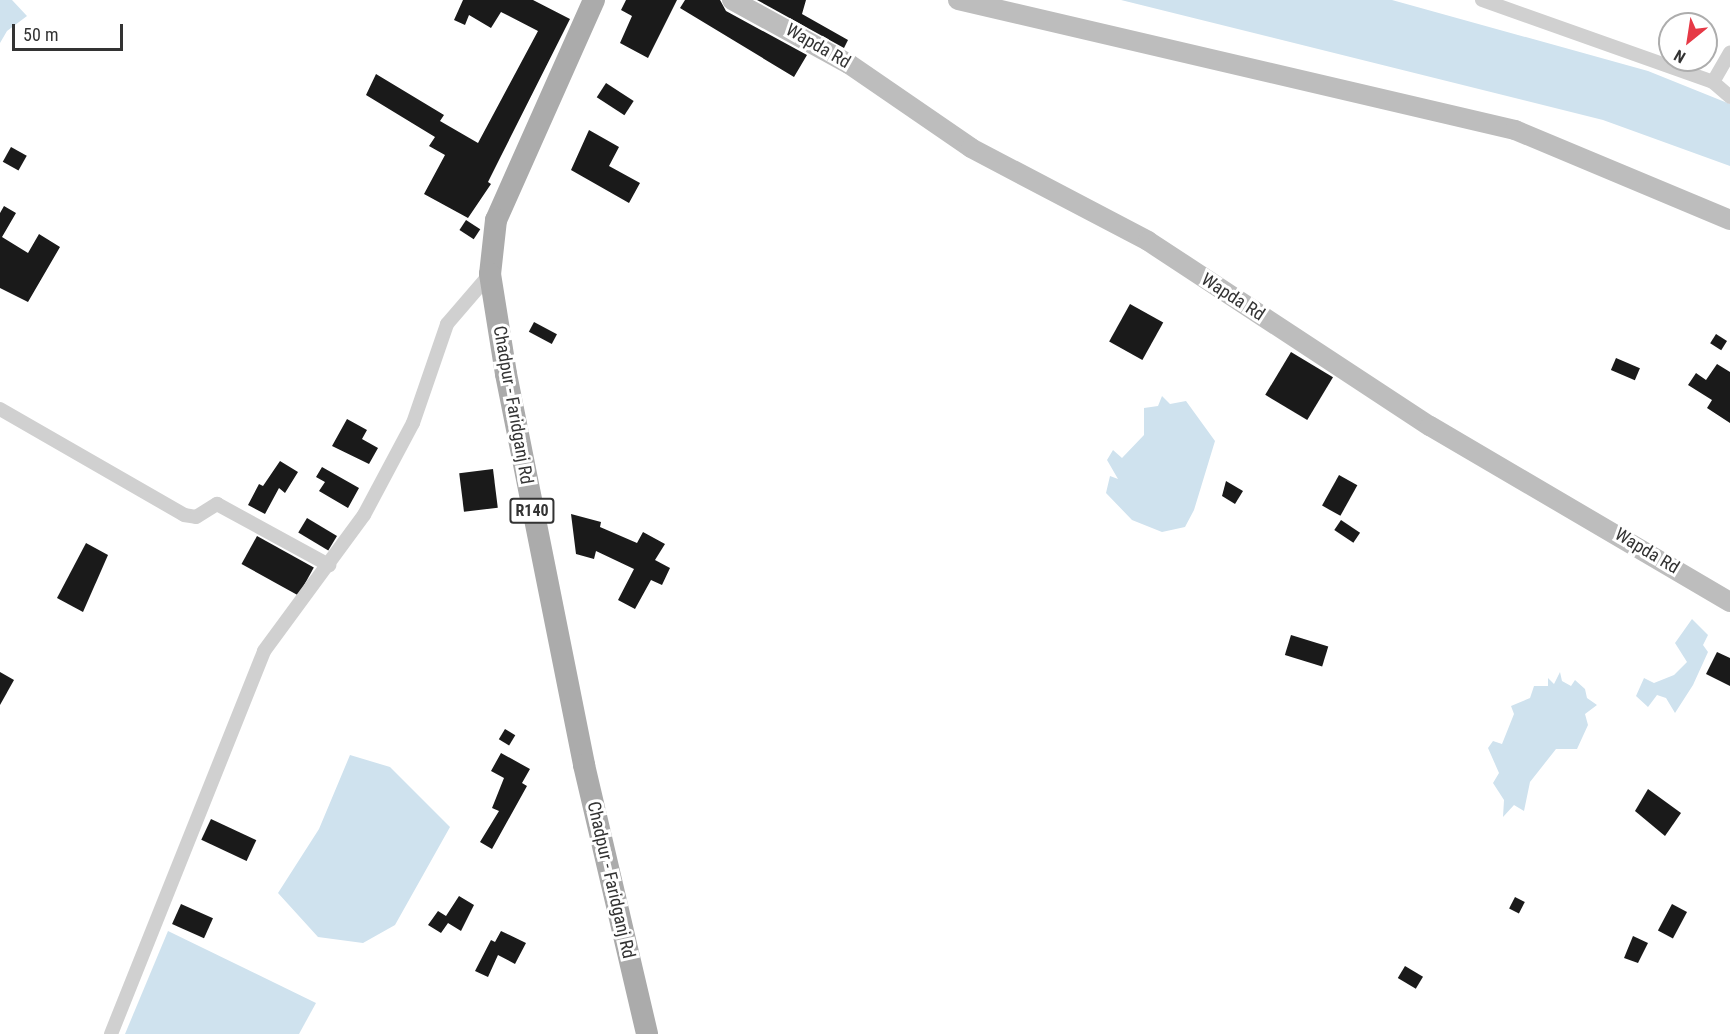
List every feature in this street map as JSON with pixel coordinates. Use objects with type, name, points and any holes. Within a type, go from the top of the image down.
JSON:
[{"type":"main road","name":"Chadpur - Faridganj Rd","points":[[594,0],[496,220],[490,274],[520,452],[584,765],[647,1034]]},
{"type":"main road","name":"Wapda Rd","points":[[732,0],[849,64],[971,148],[1148,241],[1430,426],[1730,602]]},
{"type":"main road","points":[[958,0],[1515,130],[1730,220]]},
{"type":"street","points":[[1482,0],[1713,82],[1730,97]]},
{"type":"street","points":[[1713,82],[1730,53]]},
{"type":"street","points":[[111,1034],[264,651],[364,515],[412,423],[447,324],[490,274]]},
{"type":"street","points":[[0,409],[184,515],[196,517],[217,504],[329,565]]},
{"type":"water","points":[[0,0],[12,0],[27,16],[7,31],[0,43]]},
{"type":"water","points":[[1121,0],[1392,0],[1648,71],[1730,104],[1730,166],[1603,120]]},
{"type":"water","points":[[1162,396],[1170,404],[1186,401],[1215,441],[1194,510],[1185,527],[1162,532],[1132,520],[1106,493],[1110,476],[1118,479],[1107,460],[1113,450],[1122,458],[1144,435],[1144,408],[1158,406]]},
{"type":"water","points":[[1692,619],[1708,635],[1703,645],[1708,652],[1693,685],[1675,713],[1666,698],[1657,695],[1648,707],[1636,696],[1644,678],[1654,683],[1674,675],[1687,662],[1675,643]]},
{"type":"water","points":[[1560,672],[1562,681],[1571,686],[1575,680],[1585,689],[1587,698],[1597,705],[1585,714],[1588,725],[1577,749],[1556,749],[1530,782],[1524,811],[1514,805],[1503,817],[1504,800],[1493,783],[1499,773],[1488,748],[1493,741],[1502,744],[1514,714],[1511,706],[1530,698],[1534,686],[1548,686],[1548,678],[1554,684]]},
{"type":"water","points":[[350,755],[390,767],[450,827],[395,925],[363,943],[318,937],[278,893],[319,829]]},
{"type":"water","points":[[168,931],[316,1003],[299,1034],[125,1034]]},
{"type":"building","points":[[463,0],[533,0],[570,19],[488,182],[491,184],[468,218],[424,194],[445,155],[429,146],[435,137],[366,95],[376,74],[444,115],[440,121],[478,143],[538,31],[501,12],[491,28],[469,15],[465,25],[454,20]]},
{"type":"building","points":[[626,0],[677,0],[648,58],[620,43],[632,16],[621,10]]},
{"type":"building","points":[[685,0],[720,0],[726,11],[807,55],[794,77],[680,8]]},
{"type":"building","points":[[757,0],[806,0],[802,14],[848,40],[844,48]]},
{"type":"building","points":[[606,83],[634,101],[624,115],[597,97]]},
{"type":"building","points":[[589,130],[619,147],[609,166],[640,183],[629,203],[571,170]]},
{"type":"building","points":[[11,147],[27,156],[19,171],[3,162]]},
{"type":"building","points":[[4,206],[16,213],[2,237],[28,253],[39,234],[60,247],[28,302],[0,288],[0,213]]},
{"type":"building","points":[[466,220],[480,229],[474,239],[459,230]]},
{"type":"building","points":[[1130,304],[1163,322],[1142,360],[1109,342]]},
{"type":"building","points":[[534,322],[557,334],[552,344],[529,332]]},
{"type":"building","points":[[1716,334],[1727,341],[1721,350],[1710,343]]},
{"type":"building","points":[[1291,352],[1333,377],[1307,420],[1265,395]]},
{"type":"building","points":[[1616,358],[1640,368],[1635,380],[1611,370]]},
{"type":"building","points":[[1717,364],[1730,372],[1730,423],[1707,408],[1712,400],[1688,385],[1696,373],[1706,380]]},
{"type":"building","points":[[347,419],[367,430],[362,439],[378,448],[369,464],[332,446]]},
{"type":"building","points":[[280,461],[298,472],[285,493],[279,488],[265,514],[248,505],[259,484],[263,486]]},
{"type":"building","points":[[322,467],[359,488],[348,508],[319,491],[325,482],[316,477]]},
{"type":"building","points":[[493,469],[498,508],[464,512],[459,473]]},
{"type":"building","points":[[1339,475],[1357,485],[1340,516],[1322,506]]},
{"type":"building","points":[[1226,481],[1243,491],[1235,504],[1222,496]]},
{"type":"building","points":[[571,514],[601,522],[600,527],[637,543],[643,532],[665,544],[655,560],[670,568],[662,585],[651,580],[635,609],[618,600],[634,569],[596,551],[594,559],[576,554]]},
{"type":"building","points":[[307,518],[337,536],[328,551],[298,533]]},
{"type":"building","points":[[1341,520],[1360,533],[1353,543],[1334,530]]},
{"type":"building","points":[[257,536],[314,568],[298,596],[241,564]]},
{"type":"building","points":[[86,543],[108,555],[83,612],[57,598]]},
{"type":"building","points":[[1291,635],[1328,646],[1322,666],[1285,655]]},
{"type":"building","points":[[1717,652],[1730,658],[1730,686],[1706,674]]},
{"type":"building","points":[[0,672],[14,680],[0,705]]},
{"type":"building","points":[[505,729],[515,735],[509,745],[499,739]]},
{"type":"building","points":[[501,753],[530,769],[522,783],[527,786],[492,849],[480,842],[499,811],[492,808],[504,778],[491,771]]},
{"type":"building","points":[[1648,789],[1681,813],[1665,836],[1635,811]]},
{"type":"building","points":[[211,819],[256,840],[247,861],[201,840]]},
{"type":"building","points":[[459,896],[474,905],[461,931],[448,923],[441,933],[428,925],[438,911],[446,916]]},
{"type":"building","points":[[1515,897],[1525,902],[1519,914],[1509,909]]},
{"type":"building","points":[[181,904],[213,918],[204,938],[172,924]]},
{"type":"building","points":[[1672,904],[1687,912],[1673,938],[1658,930]]},
{"type":"building","points":[[501,931],[526,943],[515,964],[498,955],[488,977],[475,971],[491,940],[495,942]]},
{"type":"building","points":[[1633,936],[1648,943],[1638,963],[1624,958]]},
{"type":"building","points":[[1405,966],[1423,977],[1416,989],[1398,978]]}]
